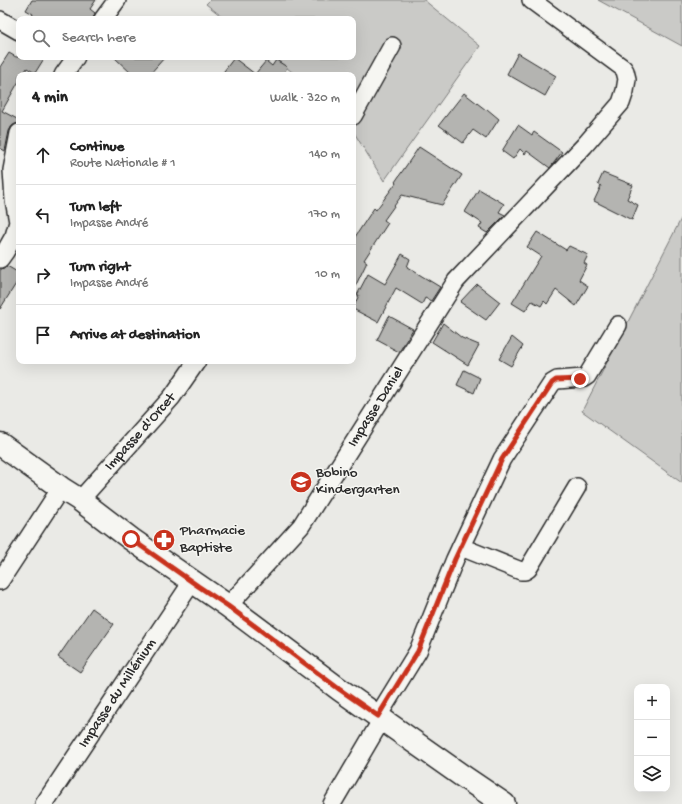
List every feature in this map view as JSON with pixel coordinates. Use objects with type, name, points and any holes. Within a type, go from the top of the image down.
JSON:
[{"type":"main road","points":[[0,444],[80,500],[131,539],[228,606],[339,689],[504,804]]},
{"type":"street","points":[[105,16],[117,0]]},
{"type":"street","name":"Impasse Daniel","points":[[228,606],[300,526],[456,281],[584,146],[621,103],[627,79],[623,68],[531,0]]},
{"type":"street","points":[[0,20],[16,29]]},
{"type":"street","points":[[356,111],[392,46]]},
{"type":"street","points":[[64,72],[70,60]]},
{"type":"street","points":[[16,148],[12,170],[16,211]]},
{"type":"street","points":[[0,259],[16,237]]},
{"type":"street","points":[[332,804],[418,651],[460,547],[502,459],[552,383],[556,380],[584,378],[588,376],[618,325]]},
{"type":"street","name":"Impasse d'Orcet","points":[[80,500],[172,397],[195,364]]},
{"type":"street","points":[[460,547],[521,571],[525,571],[528,569],[577,487]]},
{"type":"street","points":[[0,581],[61,488]]},
{"type":"street","name":"Impasse du Millénium","points":[[44,804],[192,582]]},
{"type":"shaded area","points":[[210,0],[424,0],[480,46],[384,181],[356,136],[356,72],[292,72],[277,60],[356,60],[356,16],[221,16],[206,4]]},
{"type":"shaded area","points":[[598,0],[682,0],[682,46]]},
{"type":"shaded area","points":[[682,217],[682,483],[582,411]]},
{"type":"building","points":[[32,0],[96,0],[90,9],[95,13],[94,16],[32,16],[33,14],[26,10]]},
{"type":"building","points":[[9,53],[16,57],[16,60],[43,60],[36,72],[27,68],[25,72],[16,72],[16,86],[2,111],[16,118],[16,124],[12,126],[9,131],[5,151],[0,148],[0,67]]},
{"type":"building","points":[[518,53],[556,76],[545,96],[507,74]]},
{"type":"building","points":[[117,60],[162,60],[152,72],[130,72]]},
{"type":"building","points":[[232,60],[237,60],[252,72],[223,72]]},
{"type":"building","points":[[276,60],[287,67],[284,72],[257,72],[266,61],[272,66]]},
{"type":"building","points":[[464,93],[499,119],[486,139],[473,130],[463,143],[439,125]]},
{"type":"building","points":[[518,125],[532,135],[534,132],[562,152],[550,168],[527,151],[525,154],[520,149],[513,159],[502,151]]},
{"type":"building","points":[[419,147],[462,175],[442,205],[402,195],[384,220],[388,223],[364,260],[367,262],[356,285],[356,235],[374,208],[376,210],[396,183],[395,182]]},
{"type":"building","points":[[603,173],[633,185],[627,199],[638,205],[632,220],[594,201],[601,186],[598,184]]},
{"type":"building","points":[[479,189],[504,204],[499,212],[505,215],[487,233],[479,228],[482,223],[465,212]]},
{"type":"building","points":[[537,232],[566,250],[569,246],[588,255],[584,263],[587,265],[579,280],[588,286],[576,306],[556,290],[547,304],[544,301],[541,306],[532,301],[525,311],[512,303],[541,256],[527,247]]},
{"type":"building","points":[[402,254],[410,259],[407,267],[440,287],[431,301],[425,298],[422,304],[396,288],[378,322],[356,311],[356,302],[359,295],[357,295],[368,274],[385,284]]},
{"type":"building","points":[[7,266],[16,271],[16,284],[0,309],[0,271]]},
{"type":"building","points":[[477,284],[500,302],[486,320],[460,302]]},
{"type":"building","points":[[389,316],[413,329],[399,352],[377,340]]},
{"type":"building","points":[[443,323],[462,338],[479,345],[468,365],[432,342]]},
{"type":"building","points":[[512,337],[523,346],[511,366],[499,359]]},
{"type":"building","points":[[464,370],[480,378],[474,393],[457,385]]},
{"type":"building","points":[[92,608],[114,624],[80,672],[58,657]]},
{"type":"place","name":"Bobino Kindergarten","points":[[301,482]]},
{"type":"place","name":"Pharmacie Baptiste","points":[[164,540]]},
{"type":"route","points":[[131,539],[228,606],[339,689],[378,716],[422,643],[455,559],[502,459],[552,383],[556,380],[580,379]]}]
